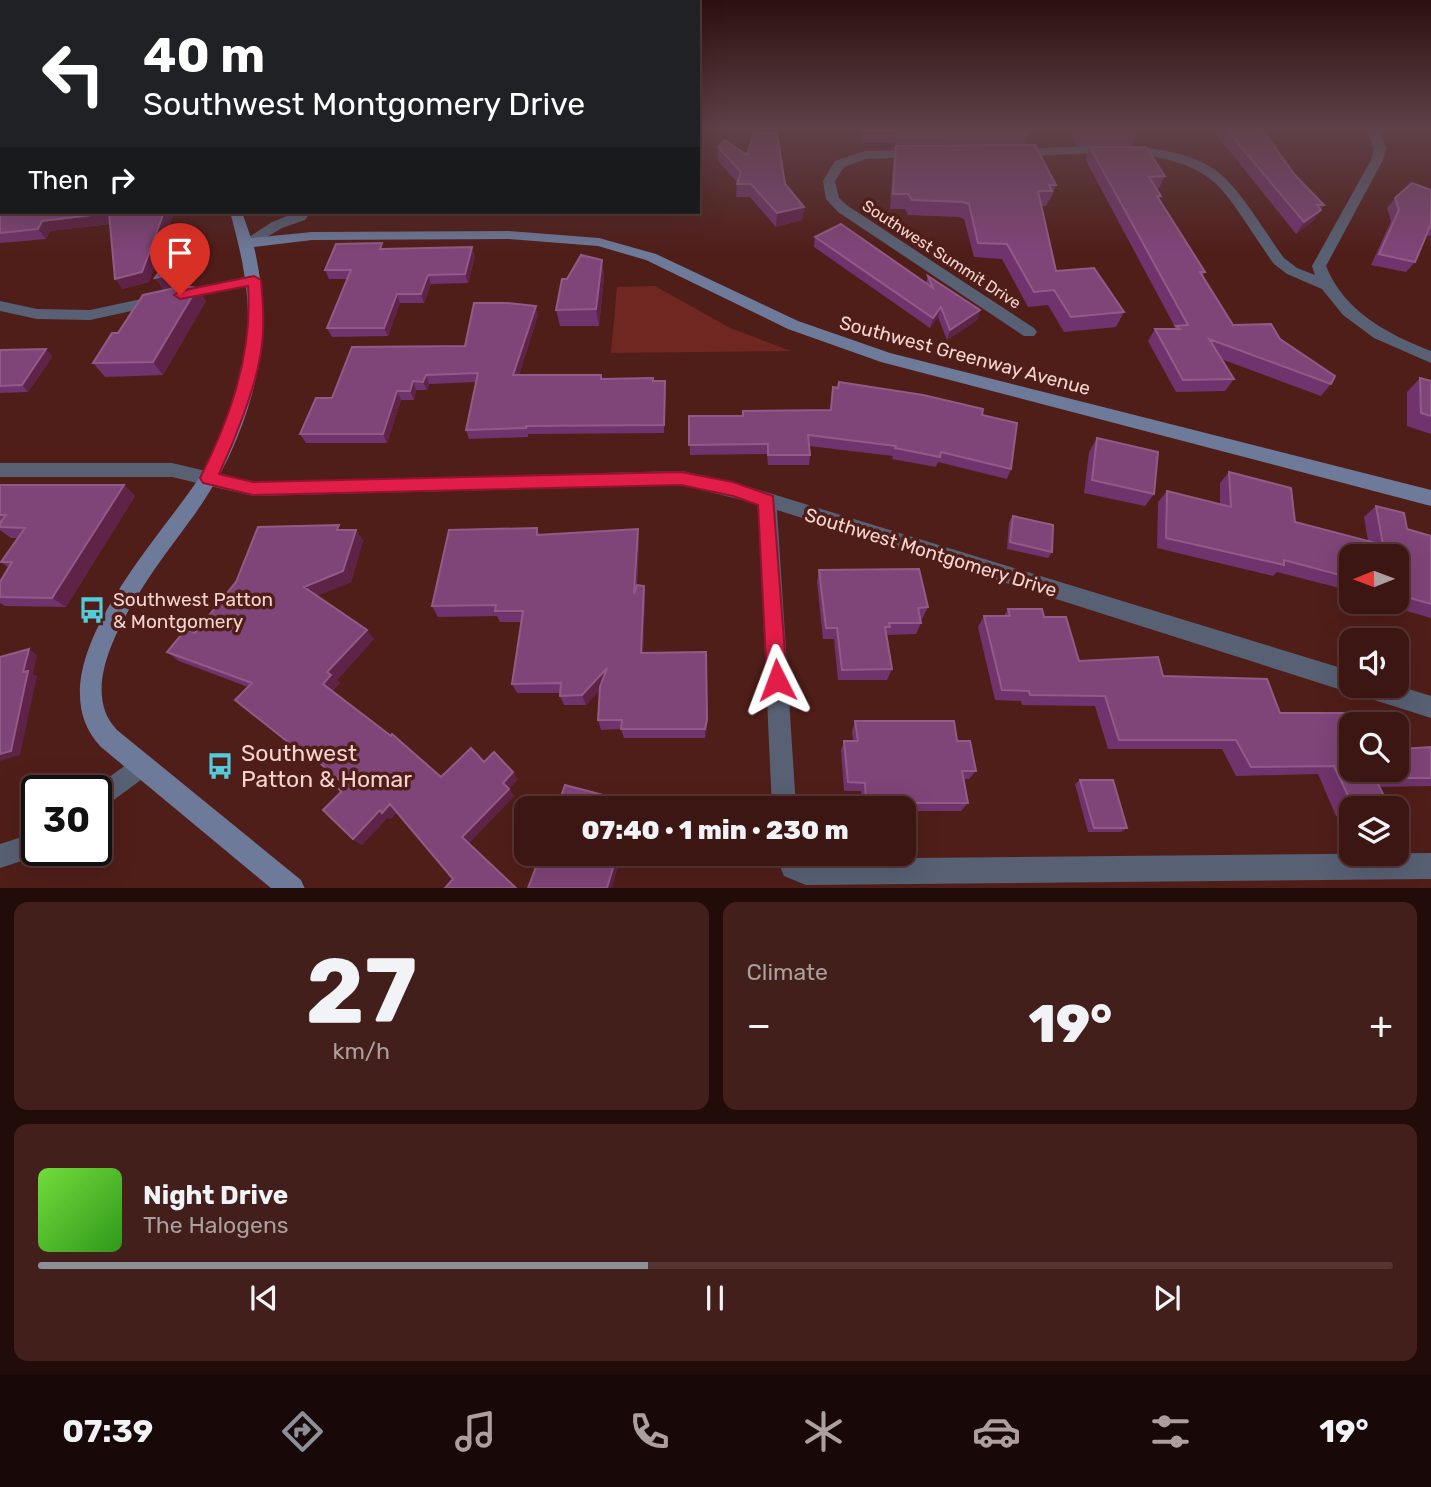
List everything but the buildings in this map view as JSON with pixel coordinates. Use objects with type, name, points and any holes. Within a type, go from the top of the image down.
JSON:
[{"type":"street","name":"Southwest Summit Drive","points":[[836,169],[829,180],[833,200],[843,209],[1029,332]]},
{"type":"street","points":[[1206,169],[1221,181],[1279,261],[1292,271],[1325,285],[1354,316],[1395,341],[1431,357]]},
{"type":"street","points":[[1325,285],[1319,266],[1372,169]]},
{"type":"street","points":[[237,214],[247,243],[254,280],[254,351],[226,441],[208,478],[106,630],[89,679],[90,704],[97,726],[141,766],[292,888]]},
{"type":"street","points":[[247,243],[302,214]]},
{"type":"street","name":"Southwest Greenway Avenue","points":[[247,243],[312,236],[509,234],[599,242],[651,257],[813,334],[887,358],[1431,498]]},
{"type":"street","points":[[0,306],[37,314],[90,315],[254,280]]},
{"type":"street","name":"Southwest Montgomery Drive","points":[[0,470],[172,470],[253,489],[681,478],[733,489],[1339,678]]},
{"type":"street","points":[[767,501],[783,796]]},
{"type":"street","points":[[1403,698],[1431,707]]},
{"type":"street","points":[[112,789],[141,766]]},
{"type":"street","points":[[0,856],[21,850]]},
{"type":"street","points":[[793,866],[806,872],[1431,866]]},
{"type":"shaded area","points":[[655,286],[730,328],[791,351],[611,353],[617,287]]},
{"type":"place","name":"Southwest Patton & Montgomery","points":[[92,610]]},
{"type":"place","name":"Southwest Patton & Homar","points":[[220,766]]},
{"type":"route","points":[[180,295],[254,280],[254,351],[242,397],[226,441],[208,478],[253,489],[681,478],[733,489],[767,501],[777,680]]}]
